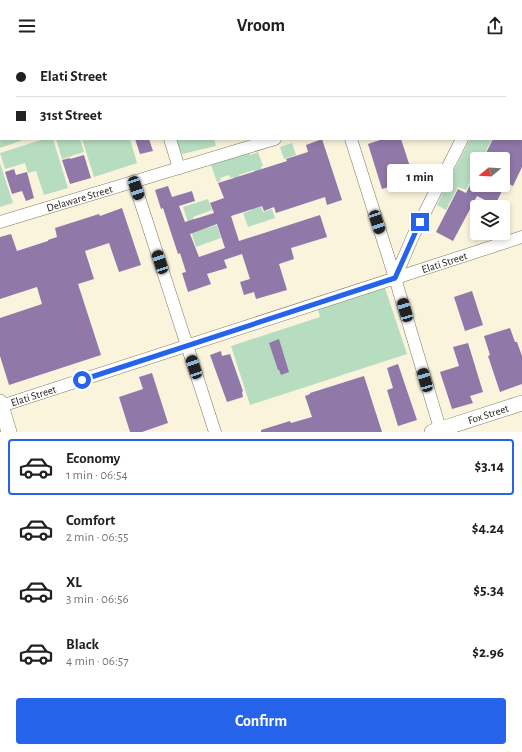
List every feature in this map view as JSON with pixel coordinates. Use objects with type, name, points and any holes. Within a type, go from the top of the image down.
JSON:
[{"type":"street","points":[[170,140],[179,168]]},
{"type":"street","name":"Delaware Street","points":[[0,222],[271,140]]},
{"type":"street","points":[[351,140],[395,278],[438,431]]},
{"type":"street","points":[[395,278],[414,234],[461,140]]},
{"type":"street","points":[[134,182],[216,432]]},
{"type":"street","name":"Elati Street","points":[[1,404],[187,346],[522,237]]},
{"type":"street","name":"Fox Street","points":[[438,431],[522,403]]},
{"type":"street","points":[[1,404],[9,432]]},
{"type":"green space","points":[[0,140],[23,140],[0,148]]},
{"type":"green space","points":[[41,140],[53,140],[68,188],[44,195],[36,171],[28,173],[25,163],[5,169],[0,153]]},
{"type":"green space","points":[[56,140],[80,140],[84,152],[62,159]]},
{"type":"green space","points":[[82,140],[130,140],[137,163],[94,177]]},
{"type":"green space","points":[[176,140],[214,140],[216,146],[182,154]]},
{"type":"green space","points":[[470,140],[492,140],[486,152],[470,152],[470,182],[466,190],[458,187],[446,210],[437,205]]},
{"type":"green space","points":[[292,143],[296,155],[284,159],[280,147]]},
{"type":"green space","points":[[258,152],[263,166],[261,167],[266,185],[259,201],[263,212],[272,209],[275,218],[248,227],[243,213],[252,210],[245,189],[260,187],[254,170],[239,175],[243,190],[238,192],[233,177],[230,178],[229,175],[220,178],[221,181],[217,182],[211,165],[249,153],[250,155]]},
{"type":"green space","points":[[0,163],[13,203],[0,207]]},
{"type":"green space","points":[[208,199],[212,210],[193,217],[197,231],[217,225],[221,238],[196,247],[183,207]]},
{"type":"green space","points":[[385,288],[407,354],[250,405],[231,346],[320,317],[318,309]]},
{"type":"building","points":[[135,140],[149,140],[153,151],[140,154]]},
{"type":"building","points":[[322,140],[342,200],[327,205],[325,197],[276,213],[274,207],[264,211],[262,206],[231,216],[239,241],[320,215],[327,237],[291,248],[294,259],[279,264],[287,290],[256,299],[254,292],[244,295],[240,282],[250,279],[242,254],[224,260],[227,268],[207,274],[211,284],[188,292],[182,273],[186,272],[180,253],[178,254],[163,208],[161,209],[155,190],[168,186],[172,197],[192,191],[195,201],[179,206],[185,222],[214,213],[210,203],[224,198],[218,183],[287,161],[286,159],[308,152],[306,145]],"holes":[[[217,224],[225,248],[199,257],[190,234]]]},
{"type":"building","points":[[380,140],[401,140],[414,179],[382,189],[368,144]]},
{"type":"building","points":[[492,140],[522,140],[522,167],[513,186],[510,184],[510,152],[486,152]]},
{"type":"building","points":[[84,155],[91,178],[70,184],[62,160]]},
{"type":"building","points":[[14,169],[16,175],[27,172],[34,198],[26,201],[22,191],[12,194],[5,172]]},
{"type":"building","points":[[470,185],[470,192],[502,192],[498,200],[485,200],[477,196],[475,200],[470,200],[470,209],[453,241],[436,232],[458,189],[466,193]]},
{"type":"building","points":[[122,208],[141,265],[119,272],[109,243],[85,251],[94,279],[78,284],[101,355],[9,385],[0,356],[0,318],[42,304],[37,287],[0,299],[0,237],[11,234],[17,251],[57,237],[55,228],[99,214],[100,216]]},
{"type":"building","points":[[472,291],[483,325],[465,331],[454,297]]},
{"type":"building","points":[[510,328],[522,356],[522,384],[500,392],[488,356],[490,355],[484,336]]},
{"type":"building","points":[[279,339],[289,372],[281,375],[269,343]]},
{"type":"building","points":[[468,343],[483,392],[470,396],[473,403],[452,409],[440,372],[459,366],[453,347]]},
{"type":"building","points":[[221,351],[222,356],[230,354],[243,391],[243,397],[227,402],[210,355]]},
{"type":"building","points":[[398,364],[417,420],[398,426],[387,390],[393,388],[387,368]]},
{"type":"building","points":[[152,373],[168,423],[142,432],[130,432],[119,397],[143,389],[139,377]]},
{"type":"building","points":[[364,376],[382,432],[261,432],[261,430],[290,421],[291,423],[312,417],[305,396],[310,393]]},
{"type":"route","points":[[82,380],[395,278],[420,222]]}]
